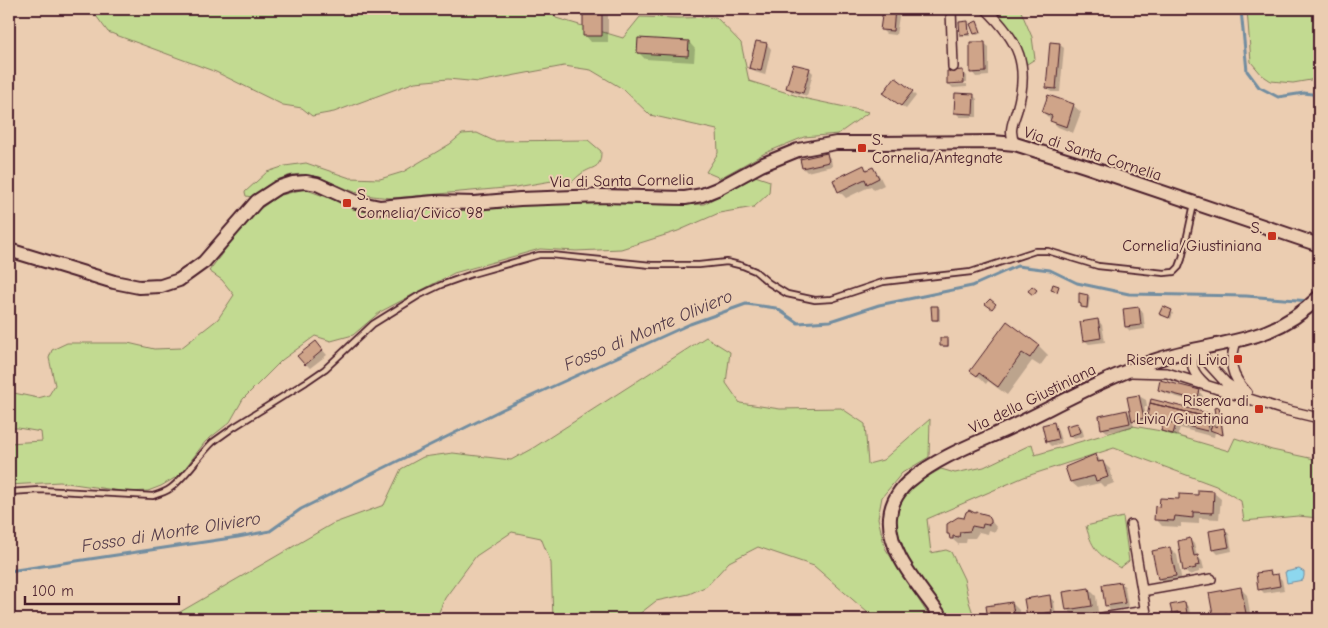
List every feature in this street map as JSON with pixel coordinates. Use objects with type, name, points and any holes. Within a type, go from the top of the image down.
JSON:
[{"type":"street","points":[[951,9],[953,67]]},
{"type":"street","points":[[986,9],[1010,34],[1018,51],[1023,71],[1022,91],[1011,131],[1015,144]]},
{"type":"street","name":"Via di Santa Cornelia","points":[[9,250],[114,282],[150,288],[174,282],[196,268],[214,253],[257,201],[277,188],[293,183],[306,182],[317,184],[356,202],[380,206],[435,202],[474,203],[602,196],[685,198],[710,192],[782,156],[816,146],[865,143],[993,142],[1015,144],[1319,245]]},
{"type":"street","name":"Via della Giustiniana","points":[[942,619],[900,558],[890,531],[890,517],[894,500],[913,478],[940,461],[1126,372],[1163,358],[1236,341],[1276,329],[1308,307],[1319,296]]},
{"type":"street","points":[[1236,341],[1231,367],[1237,382],[1252,399]]},
{"type":"street","points":[[1208,387],[1192,370],[1192,362],[1196,350],[1226,383],[1252,399]]},
{"type":"street","points":[[1126,372],[1167,373],[1281,409],[1319,418]]},
{"type":"street","points":[[1096,619],[1146,615],[1131,525]]},
{"type":"street","points":[[1142,591],[1211,579]]},
{"type":"lane","points":[[9,492],[40,490],[153,496],[167,490],[175,484],[213,442],[325,369],[373,324],[418,296],[441,285],[539,255],[551,254],[651,265],[700,265],[727,262],[755,271],[769,283],[787,294],[815,300],[832,299],[883,282],[971,272],[1035,251],[1048,251],[1098,266],[1164,273],[1174,272],[1179,267],[1194,203]]},
{"type":"green space","points":[[91,9],[551,9],[556,18],[623,38],[640,17],[716,17],[741,43],[749,81],[807,99],[869,112],[838,134],[804,137],[765,153],[720,178],[706,172],[718,153],[717,130],[650,115],[623,89],[591,70],[564,66],[479,82],[448,79],[415,82],[334,112],[312,116],[302,108],[283,105],[216,72],[108,32]]},
{"type":"green space","points":[[990,9],[1020,9],[1032,37],[1035,59],[1027,64],[1014,37]]},
{"type":"green space","points":[[1247,9],[1319,9],[1319,75],[1316,79],[1293,83],[1271,81],[1262,75],[1251,62]]},
{"type":"green space","points":[[477,133],[494,141],[588,140],[601,151],[601,157],[596,166],[581,174],[572,182],[564,179],[516,187],[393,198],[355,192],[321,178],[303,174],[285,177],[252,197],[246,196],[245,192],[267,172],[285,166],[306,163],[350,178],[380,179],[403,172],[450,144],[462,134]]},
{"type":"green space","points":[[755,176],[770,181],[769,193],[754,207],[719,213],[678,231],[621,249],[576,251],[540,249],[454,273],[380,312],[353,335],[331,341],[315,336],[282,360],[243,399],[230,422],[205,442],[180,475],[161,486],[148,491],[128,492],[60,482],[9,485],[9,443],[42,441],[41,432],[9,428],[9,392],[38,398],[49,395],[55,385],[49,358],[52,350],[67,343],[128,343],[154,349],[181,348],[218,319],[234,295],[222,280],[209,271],[250,216],[278,196],[304,189],[349,205],[436,208],[595,203],[704,204]]},
{"type":"green space","points":[[706,337],[730,352],[726,383],[740,403],[780,409],[841,408],[865,424],[868,464],[883,460],[930,419],[929,457],[902,473],[882,497],[878,518],[885,548],[931,619],[875,619],[814,566],[758,547],[729,562],[707,586],[689,594],[656,601],[633,619],[553,619],[551,563],[541,538],[512,532],[476,556],[445,598],[436,619],[168,619],[332,524],[384,505],[401,469],[423,457],[453,453],[511,460],[533,448]]},
{"type":"green space","points":[[1133,426],[1161,431],[1229,451],[1235,438],[1272,450],[1319,460],[1319,518],[1298,516],[1244,521],[1241,501],[1216,486],[1114,448],[1024,477],[927,519],[931,553],[946,550],[951,552],[964,579],[975,619],[948,619],[910,562],[902,545],[897,514],[902,500],[910,490],[941,469],[955,473],[984,467],[1032,444],[1035,455]]},
{"type":"green space","points":[[1123,517],[1129,561],[1120,568],[1098,552],[1091,542],[1086,526]]},
{"type":"water","points":[[1299,569],[1304,572],[1303,580],[1287,583],[1285,572]]},
{"type":"building","points":[[583,9],[602,9],[602,36],[583,36]]},
{"type":"building","points":[[883,9],[895,9],[893,31],[880,30]]},
{"type":"building","points":[[968,21],[969,34],[960,35],[959,22]]},
{"type":"building","points":[[977,21],[981,32],[974,34],[970,24]]},
{"type":"building","points":[[638,38],[689,41],[688,56],[637,53]]},
{"type":"building","points":[[756,41],[767,43],[761,71],[749,68]]},
{"type":"building","points":[[970,42],[985,42],[986,72],[970,73]]},
{"type":"building","points":[[1050,42],[1060,43],[1056,89],[1046,88]]},
{"type":"building","points":[[793,64],[810,68],[803,93],[786,88]]},
{"type":"building","points":[[963,70],[964,83],[947,84],[947,71]]},
{"type":"building","points":[[895,77],[913,91],[901,106],[883,93]]},
{"type":"building","points":[[955,93],[974,94],[973,114],[954,113]]},
{"type":"building","points":[[1048,95],[1074,104],[1067,127],[1050,121],[1052,116],[1042,112]]},
{"type":"building","points":[[827,153],[829,162],[802,168],[800,159]]},
{"type":"building","points":[[864,165],[866,170],[873,167],[879,178],[867,184],[865,179],[838,192],[833,180]]},
{"type":"building","points":[[1053,284],[1059,286],[1057,292],[1051,290]]},
{"type":"building","points":[[1032,286],[1037,290],[1033,295],[1028,291]]},
{"type":"building","points":[[1079,293],[1088,295],[1087,308],[1081,307]]},
{"type":"building","points":[[990,299],[996,304],[992,309],[985,304]]},
{"type":"building","points":[[931,306],[938,306],[938,320],[932,320]]},
{"type":"building","points":[[1163,306],[1172,310],[1169,318],[1159,314]]},
{"type":"building","points":[[1139,307],[1141,325],[1125,327],[1123,309]]},
{"type":"building","points":[[1098,319],[1101,338],[1083,341],[1080,322]]},
{"type":"building","points":[[1007,321],[1039,345],[1030,358],[1022,353],[998,387],[979,373],[977,376],[970,371]]},
{"type":"building","points":[[940,338],[948,338],[948,346],[940,346]]},
{"type":"building","points":[[316,341],[323,350],[305,365],[297,356]]},
{"type":"building","points":[[1160,380],[1200,390],[1197,400],[1158,390]]},
{"type":"building","points":[[1139,395],[1144,418],[1132,421],[1127,397]]},
{"type":"building","points":[[1151,399],[1211,414],[1211,418],[1150,403]]},
{"type":"building","points":[[1150,403],[1211,418],[1207,431],[1147,416]]},
{"type":"building","points":[[1219,407],[1223,435],[1210,430],[1212,425],[1217,427],[1214,408]]},
{"type":"building","points":[[1127,410],[1130,423],[1101,429],[1099,416]]},
{"type":"building","points":[[1164,421],[1176,424],[1173,434],[1161,431]]},
{"type":"building","points":[[1054,422],[1058,439],[1046,442],[1042,425]]},
{"type":"building","points":[[1078,423],[1081,432],[1069,436],[1066,426]]},
{"type":"building","points":[[1096,454],[1098,462],[1103,461],[1108,477],[1096,481],[1094,476],[1070,482],[1065,467]]},
{"type":"building","points":[[1198,490],[1214,491],[1213,513],[1193,512],[1193,518],[1175,516],[1174,521],[1154,520],[1155,506],[1159,507],[1160,498],[1179,499],[1179,494],[1198,495]]},
{"type":"building","points":[[969,510],[988,515],[991,523],[988,525],[983,524],[982,528],[972,526],[970,531],[960,532],[959,537],[953,536],[953,539],[950,539],[949,534],[947,534],[947,524],[958,517],[964,518]]},
{"type":"building","points":[[1225,528],[1229,547],[1212,550],[1209,531]]},
{"type":"building","points":[[1190,538],[1194,556],[1198,555],[1200,565],[1183,571],[1178,541]]},
{"type":"building","points":[[1170,547],[1176,576],[1158,579],[1152,551]]},
{"type":"building","points":[[1270,571],[1271,575],[1278,574],[1280,586],[1258,590],[1256,573]]},
{"type":"building","points":[[1121,582],[1125,603],[1105,606],[1102,585]]},
{"type":"building","points":[[1241,587],[1247,619],[1228,619],[1227,613],[1213,615],[1209,593]]},
{"type":"building","points":[[1089,588],[1092,606],[1066,610],[1063,592]]},
{"type":"building","points":[[1050,595],[1052,612],[1027,616],[1024,599]]},
{"type":"building","points":[[1012,602],[1015,619],[988,619],[986,606]]},
{"type":"building","points":[[1185,602],[1188,619],[1179,619],[1178,612],[1172,613],[1170,605]]},
{"type":"waterway","points":[[1239,9],[1241,10],[1247,71],[1259,87],[1278,97],[1304,93],[1319,95]]},
{"type":"waterway","name":"Fosso di Monte Oliviero","points":[[9,571],[270,531],[301,509],[503,409],[690,324],[746,304],[776,308],[798,323],[830,321],[879,305],[972,286],[1017,266],[1050,270],[1077,283],[1129,294],[1246,296],[1310,301]]},
{"type":"place","name":"S. Cornelia/Antegnate","points":[[862,148]]},
{"type":"place","name":"S. Cornelia/Civico 98","points":[[347,203]]},
{"type":"place","name":"S. Cornelia/Giustiniana","points":[[1272,236]]},
{"type":"place","name":"Riserva di Livia","points":[[1238,359]]},
{"type":"place","name":"Riserva di Livia/Giustiniana","points":[[1259,409]]}]
